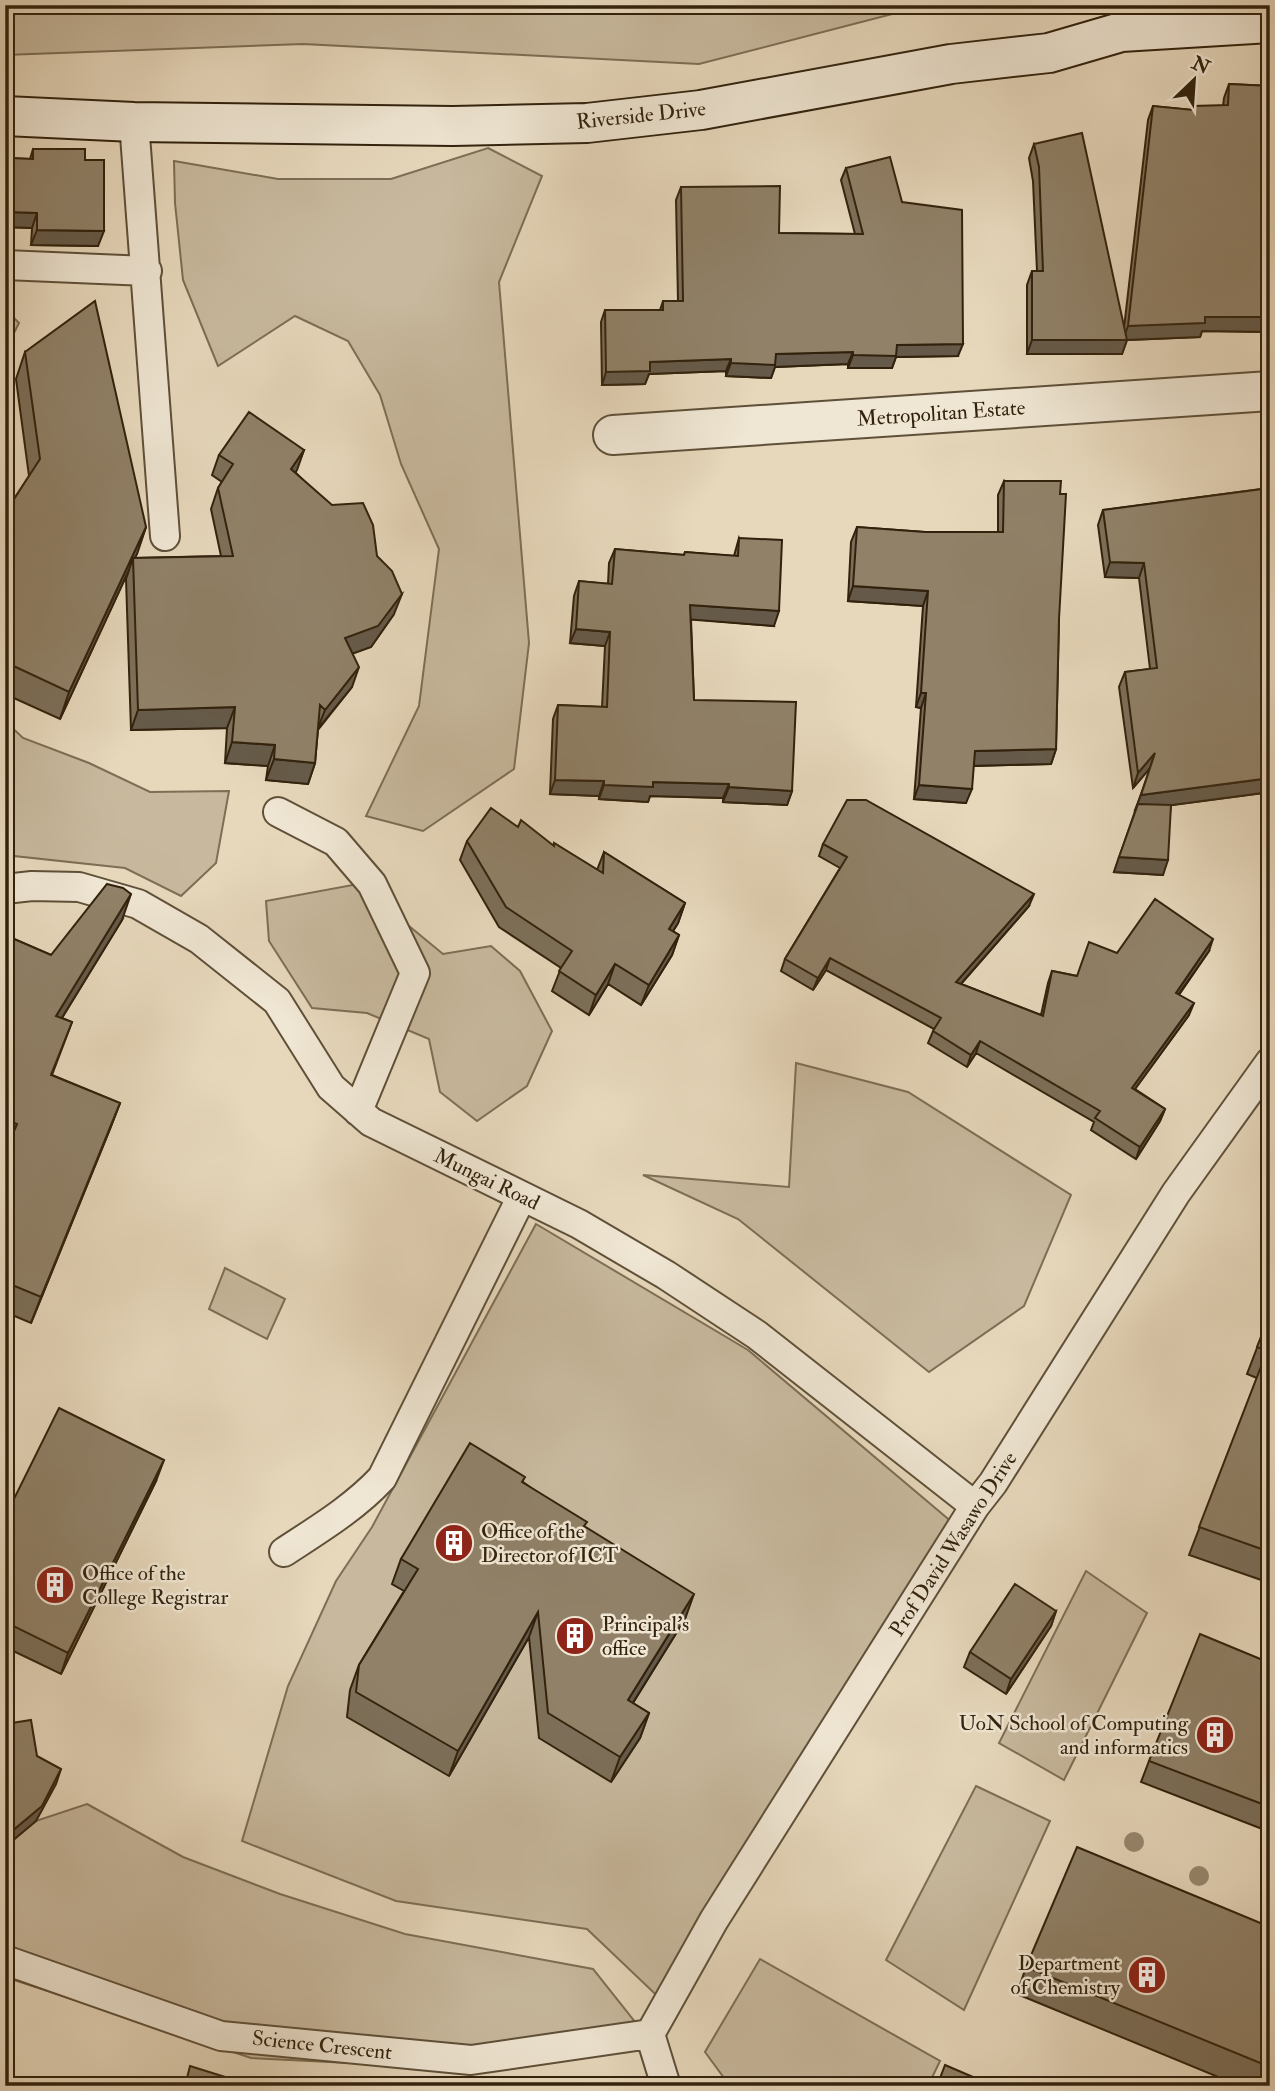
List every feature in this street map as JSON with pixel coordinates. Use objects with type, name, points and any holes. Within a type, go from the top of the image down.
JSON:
[{"type":"street","name":"Riverside Drive","points":[[5,116],[134,122],[453,127],[587,123],[701,110],[951,64],[1049,53],[1121,32],[1270,23]]},
{"type":"street","name":"Metropolitan Estate","points":[[612,435],[1270,391]]},
{"type":"lane","points":[[134,122],[165,536]]},
{"type":"lane","points":[[5,265],[147,271]]},
{"type":"lane","points":[[278,812],[336,842],[373,884],[415,974],[358,1111]]},
{"type":"lane","name":"Mungai Road","points":[[5,889],[79,887],[138,904],[199,939],[276,1001],[331,1087],[371,1122],[579,1224],[655,1268],[757,1335],[975,1506]]},
{"type":"lane","name":"Prof David Wasawo Drive","points":[[650,2034],[714,1920],[975,1506],[993,1483],[1176,1193],[1270,1062]]},
{"type":"lane","points":[[284,1552],[358,1501],[382,1478],[522,1196]]},
{"type":"lane","name":"Science Crescent","points":[[5,1960],[221,2036],[471,2060],[650,2034]]},
{"type":"lane","points":[[650,2034],[666,2086]]},
{"type":"shaded area","points":[[5,5],[927,5],[699,64],[303,44],[5,55]]},
{"type":"shaded area","points":[[488,148],[542,176],[499,282],[529,643],[514,769],[423,831],[366,816],[419,706],[439,549],[401,464],[380,395],[348,341],[295,316],[218,366],[183,280],[175,203],[174,161],[278,179],[391,179]]},
{"type":"shaded area","points":[[5,309],[19,323],[5,351]]},
{"type":"shaded area","points":[[5,721],[23,738],[89,763],[150,792],[229,791],[216,863],[181,896],[125,868],[5,855]]},
{"type":"shaded area","points":[[358,884],[443,954],[491,946],[520,971],[552,1031],[527,1086],[477,1121],[440,1092],[429,1039],[367,1013],[312,1008],[269,941],[266,901]]},
{"type":"shaded area","points":[[796,1063],[908,1092],[1071,1195],[1024,1306],[929,1372],[738,1219],[643,1175],[789,1187]]},
{"type":"shaded area","points":[[536,1224],[748,1350],[966,1534],[672,2010],[587,1929],[396,1901],[242,1841],[288,1686],[336,1581],[372,1527]]},
{"type":"shaded area","points":[[225,1268],[285,1299],[267,1339],[209,1309]]},
{"type":"shaded area","points":[[1086,1571],[1147,1613],[1064,1780],[999,1743]]},
{"type":"shaded area","points":[[976,1786],[1050,1821],[964,2010],[886,1960]]},
{"type":"shaded area","points":[[87,1804],[183,1857],[280,1894],[405,1934],[593,1969],[655,2047],[470,2069],[251,2058],[5,1977],[5,1806],[36,1821]]},
{"type":"shaded area","points":[[760,1959],[940,2061],[928,2086],[730,2086],[705,2052]]},
{"type":"building","points":[[1229,84],[1270,86],[1270,317],[1205,317],[1205,323],[1128,326],[1153,106],[1193,110],[1193,106],[1228,105]]},
{"type":"building","points":[[1082,133],[1127,340],[1032,340],[1032,271],[1043,271],[1039,167],[1034,144]]},
{"type":"building","points":[[33,149],[85,149],[85,160],[104,160],[104,231],[37,230],[37,213],[8,212],[9,158],[33,159]]},
{"type":"building","points":[[890,157],[902,202],[962,210],[963,344],[897,345],[896,356],[853,355],[853,352],[776,354],[775,365],[731,363],[731,359],[650,362],[650,371],[606,372],[605,310],[663,310],[663,301],[683,301],[681,187],[780,186],[779,233],[863,234],[846,168]]},
{"type":"building","points":[[95,301],[146,527],[69,692],[5,662],[5,513],[40,459],[25,352]]},
{"type":"building","points":[[249,412],[304,450],[291,469],[332,505],[363,503],[373,525],[377,556],[392,571],[402,594],[378,626],[345,638],[359,667],[325,710],[320,705],[315,763],[274,759],[275,745],[232,742],[235,707],[138,710],[133,558],[233,556],[218,488],[233,464],[219,455]]},
{"type":"building","points":[[1004,481],[1061,481],[1060,494],[1066,494],[1056,749],[975,751],[972,789],[919,785],[926,693],[921,693],[928,591],[853,586],[857,527],[925,532],[1003,532]]},
{"type":"building","points":[[1270,488],[1270,778],[1141,795],[1155,753],[1138,773],[1125,672],[1157,668],[1144,563],[1110,562],[1103,510]]},
{"type":"building","points":[[739,538],[782,540],[779,611],[690,605],[694,700],[796,702],[792,791],[729,787],[729,784],[653,782],[653,787],[604,785],[604,781],[555,780],[558,705],[607,707],[610,632],[576,629],[579,581],[612,584],[615,549],[738,556]]},
{"type":"building","points":[[847,800],[866,800],[1034,894],[956,982],[1043,1016],[1052,971],[1077,976],[1089,942],[1117,953],[1155,899],[1213,939],[1176,993],[1194,1003],[1132,1088],[1165,1109],[1140,1147],[1095,1118],[1100,1111],[980,1041],[971,1055],[933,1031],[941,1018],[830,958],[818,978],[785,959],[847,857],[823,844]]},
{"type":"building","points":[[1138,804],[1171,805],[1168,860],[1119,857]]},
{"type":"building","points":[[491,808],[518,827],[521,820],[554,846],[554,843],[603,873],[604,852],[685,903],[669,929],[679,935],[649,985],[615,964],[596,995],[559,971],[572,951],[506,907],[467,841]]},
{"type":"building","points":[[107,884],[123,888],[131,894],[56,1016],[72,1022],[51,1075],[120,1103],[41,1297],[5,1282],[5,1153],[17,1124],[5,1119],[5,935],[51,955]]},
{"type":"building","points":[[1270,1314],[1270,1552],[1199,1527],[1267,1351],[1257,1347]]},
{"type":"building","name":"Office of the College Registrar","points":[[59,1408],[164,1460],[68,1653],[5,1622],[5,1517]]},
{"type":"building","points":[[470,1443],[525,1477],[522,1482],[587,1522],[584,1526],[694,1594],[628,1700],[649,1713],[620,1757],[548,1713],[538,1612],[458,1751],[356,1692],[359,1665],[418,1569],[401,1559]]},
{"type":"building","points":[[1015,1584],[1056,1611],[1011,1679],[970,1652]]},
{"type":"building","name":"UoN School of Computing and informatics","points":[[1200,1634],[1270,1663],[1270,1807],[1149,1761]]},
{"type":"building","points":[[31,1720],[37,1756],[61,1769],[42,1806],[5,1837],[5,1724]]},
{"type":"building","name":"Department of Chemistry","points":[[1077,1847],[1270,1927],[1270,2067],[1026,1967]]},
{"type":"building","points":[[945,2065],[994,2086],[937,2086]]},
{"type":"building","points":[[190,2066],[254,2086],[185,2086]]},
{"type":"place","name":"Office of the Director of ICT","points":[[454,1543]]},
{"type":"place","name":"Office of the College Registrar","points":[[55,1585]]},
{"type":"place","name":"Principal's office","points":[[575,1636]]},
{"type":"place","name":"UoN School of Computing and informatics","points":[[1215,1735]]},
{"type":"place","name":"Department of Chemistry","points":[[1147,1975]]}]
